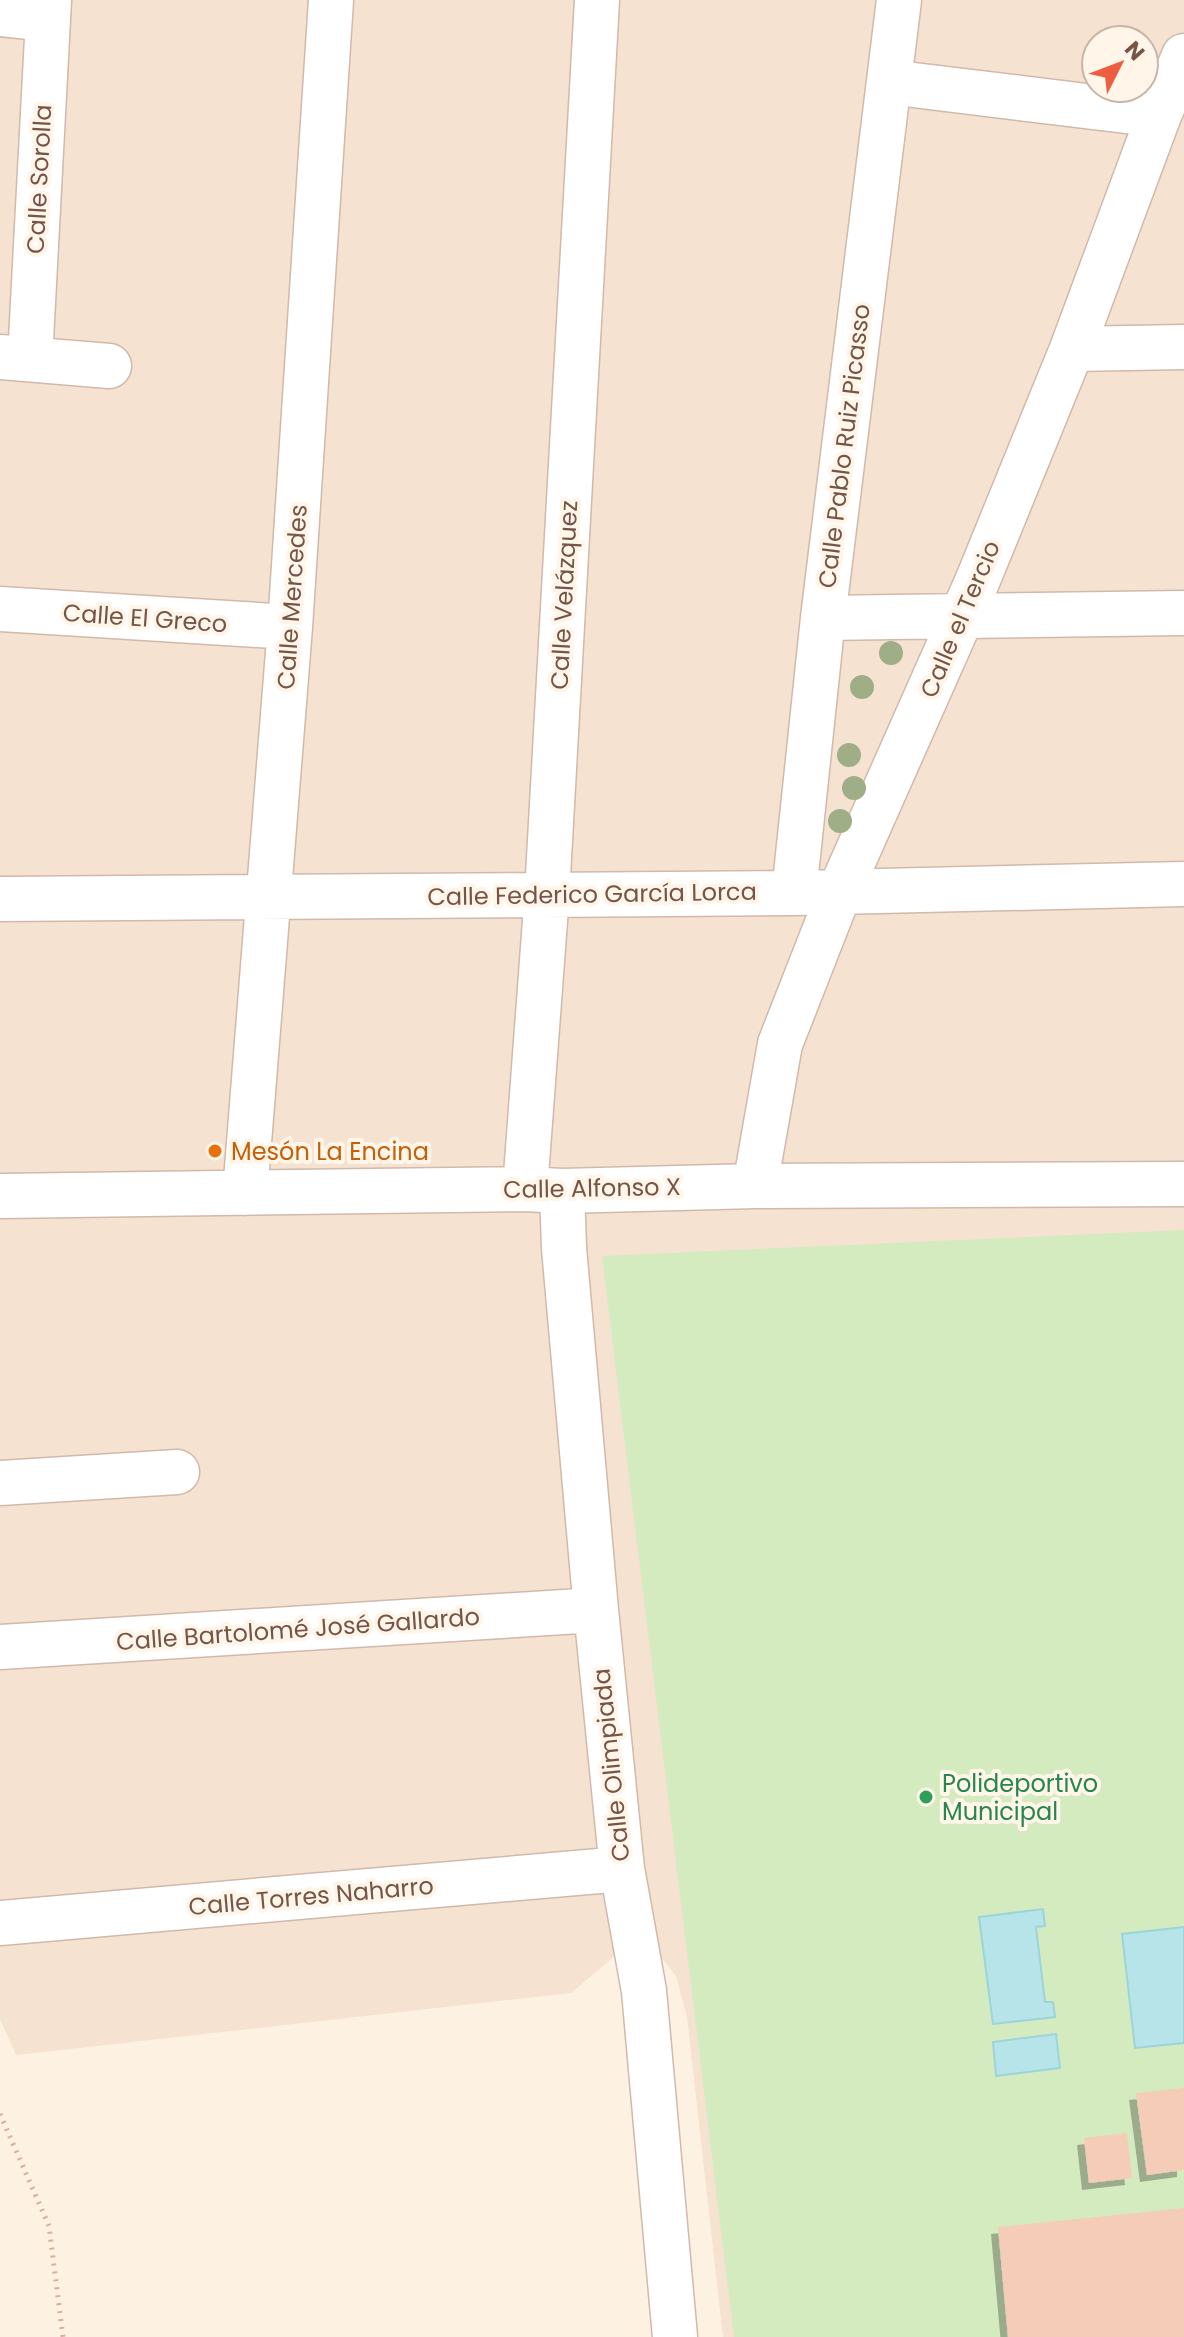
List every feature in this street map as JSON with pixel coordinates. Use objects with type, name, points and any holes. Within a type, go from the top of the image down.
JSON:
[{"type":"street","name":"Calle Mercedes","points":[[245,1193],[290,627],[331,0]]},
{"type":"street","name":"Calle Velázquez","points":[[544,1190],[547,894],[597,0]]},
{"type":"street","name":"Calle Pablo Ruiz Picasso","points":[[794,893],[823,618],[899,0]]},
{"type":"street","points":[[0,14],[48,10]]},
{"type":"street","name":"Calle Sorolla","points":[[15,358],[48,10]]},
{"type":"street","name":"Calle el Tercio","points":[[755,1186],[780,1044],[840,891],[962,618],[1072,349],[1184,56]]},
{"type":"street","points":[[889,82],[1159,115]]},
{"type":"street","points":[[1072,349],[1184,347]]},
{"type":"street","points":[[15,358],[109,366]]},
{"type":"street","name":"Calle El Greco","points":[[0,609],[290,627]]},
{"type":"street","points":[[823,618],[1184,613]]},
{"type":"street","name":"Calle Federico García Lorca","points":[[0,899],[794,893],[1184,884]]},
{"type":"street","name":"Calle Alfonso X","points":[[0,1196],[1184,1184]]},
{"type":"street","name":"Calle Olimpiada","points":[[544,1190],[564,1248],[622,1869],[644,1991],[675,2337]]},
{"type":"street","points":[[0,1483],[177,1472]]},
{"type":"street","name":"Calle Bartolomé José Gallardo","points":[[0,1647],[596,1610]]},
{"type":"street","name":"Calle Torres Naharro","points":[[0,1923],[622,1869]]},
{"type":"path","points":[[0,2114],[49,2226],[63,2337]]},
{"type":"shaded area","points":[[0,0],[1184,0],[1184,2337],[723,2337],[687,2017],[676,1976],[642,1933],[571,1993],[16,2055],[0,2019]]},
{"type":"green space","name":"Polideportivo Municipal","points":[[1184,1230],[1184,2337],[734,2337],[602,1256]]},
{"type":"water","points":[[1043,1909],[1045,1926],[1036,1927],[1045,2002],[1053,2002],[1055,2017],[993,2024],[979,1917]]},
{"type":"water","points":[[1184,1927],[1184,2043],[1135,2048],[1122,1934]]},
{"type":"water","points":[[1056,2034],[1060,2068],[996,2076],[993,2042]]},
{"type":"building","points":[[1184,2088],[1184,2170],[1147,2175],[1136,2093]]},
{"type":"building","points":[[1127,2133],[1132,2178],[1089,2183],[1084,2138]]},
{"type":"building","points":[[1184,2208],[1184,2337],[1008,2337],[998,2227]]},
{"type":"place","name":"Mesón La Encina","points":[[215,1151]]},
{"type":"place","name":"Polideportivo Municipal","points":[[926,1797]]}]
